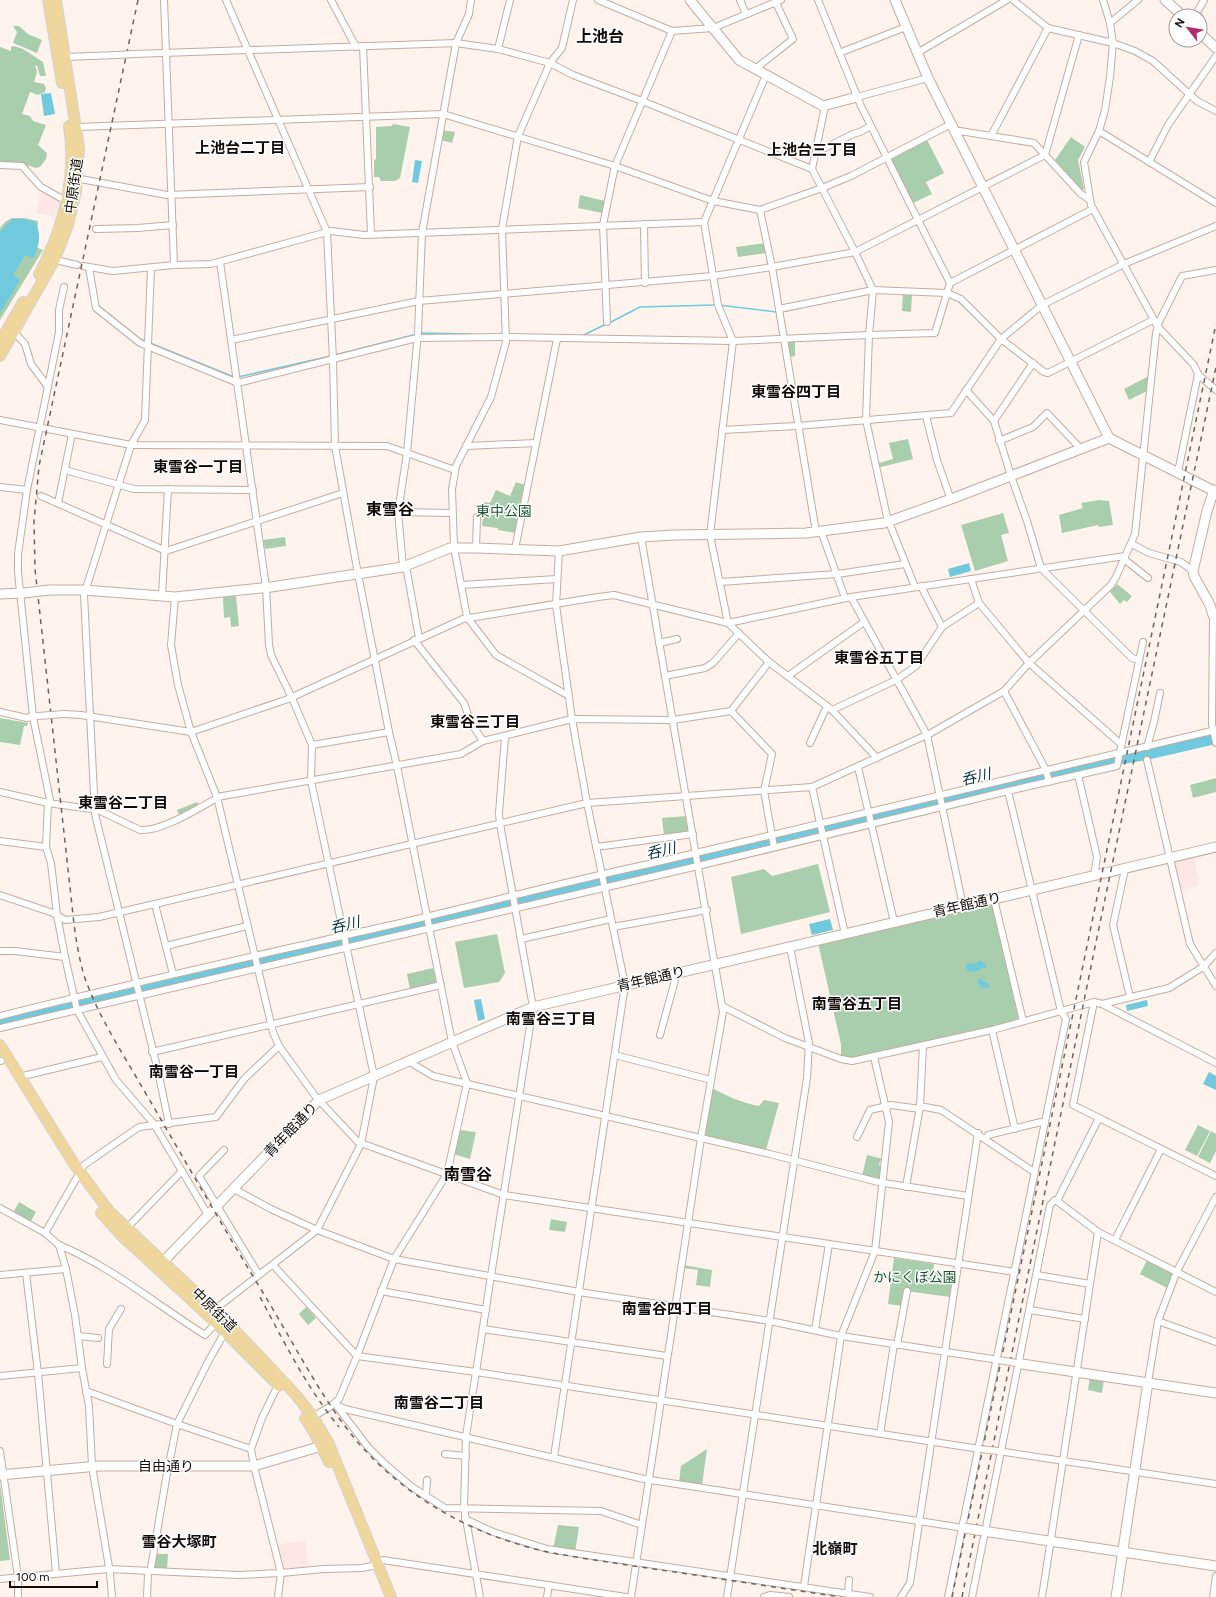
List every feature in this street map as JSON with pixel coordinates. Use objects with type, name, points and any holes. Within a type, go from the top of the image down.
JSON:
[{"type":"main road","name":"中原街道","points":[[0,343],[52,257],[66,201],[74,178],[71,136],[48,0]]},
{"type":"main road","name":"中原街道","points":[[0,356],[14,332],[68,225],[79,148],[56,0]]},
{"type":"main road","name":"中原街道","points":[[0,1045],[78,1175],[126,1229],[216,1323],[228,1329],[289,1387],[310,1419],[391,1597]]},
{"type":"main road","name":"中原街道","points":[[0,1060],[113,1227],[214,1310],[228,1329],[310,1419]]},
{"type":"main road","name":"中原街道","points":[[375,1564],[384,1597]]},
{"type":"street","points":[[164,0],[174,265]]},
{"type":"street","points":[[226,0],[327,232],[333,360],[335,446],[342,493],[389,732],[442,985],[452,1042],[467,1083],[447,1174],[394,1259],[339,1399],[335,1404],[310,1419]]},
{"type":"street","points":[[331,0],[360,46],[366,116],[371,234]]},
{"type":"street","points":[[471,0],[469,14],[456,43],[422,233],[417,336],[407,453],[398,512],[416,639],[464,702],[472,723],[483,741]]},
{"type":"street","points":[[498,49],[510,0]]},
{"type":"street","points":[[569,696],[496,655],[467,617],[454,548],[452,489],[455,470],[491,397],[506,336],[502,229],[518,136],[550,64],[562,48],[573,0]]},
{"type":"street","points":[[598,0],[672,30],[713,28],[781,0]]},
{"type":"street","points":[[690,0],[739,60],[825,106],[928,78]]},
{"type":"street","points":[[740,0],[746,14]]},
{"type":"street","points":[[83,266],[96,308],[140,343],[238,383],[333,360],[417,336],[506,336],[556,339],[733,341],[869,335],[935,334],[950,283],[857,97],[818,0]]},
{"type":"street","points":[[895,0],[928,78],[1109,438],[1143,458],[1215,488],[1207,510],[1193,571],[1194,576],[1210,605],[1214,617],[1214,730],[1216,743]]},
{"type":"street","points":[[917,53],[1007,0]]},
{"type":"street","points":[[1013,0],[1048,28],[1113,43],[1135,51],[1153,61],[1196,101],[1216,111]]},
{"type":"street","points":[[1103,0],[1110,23],[1113,43],[1105,110],[1099,131],[1084,162],[1090,200],[1093,209],[1153,320],[1194,366],[1198,374],[1216,390]]},
{"type":"street","points":[[1110,23],[1138,0]]},
{"type":"street","points":[[1165,0],[1174,8]]},
{"type":"street","points":[[755,69],[792,38],[777,5],[774,3]]},
{"type":"street","points":[[839,53],[906,26]]},
{"type":"street","points":[[991,136],[1048,28]]},
{"type":"street","points":[[607,322],[603,225],[615,166],[672,30]]},
{"type":"street","points":[[231,340],[419,300],[606,286],[713,276],[855,252],[1045,155],[1079,35]]},
{"type":"street","points":[[1208,40],[1216,48]]},
{"type":"street","points":[[65,57],[456,43],[498,49],[550,64],[573,75],[812,169]]},
{"type":"street","points":[[1149,162],[1168,125],[1216,56]]},
{"type":"street","points":[[766,75],[704,222],[718,304],[733,341],[710,535],[728,623],[769,662],[829,708],[877,758]]},
{"type":"street","points":[[825,106],[812,169],[855,252],[872,292],[866,420],[889,522],[905,564],[942,626]]},
{"type":"street","points":[[76,127],[443,114],[615,166],[713,201],[760,210],[851,176],[951,124]]},
{"type":"street","points":[[825,148],[871,126]]},
{"type":"street","points":[[955,132],[960,130],[1034,143],[1081,194],[1090,200]]},
{"type":"street","points":[[1099,131],[1216,204]]},
{"type":"street","points":[[0,165],[22,166],[41,187],[66,201]]},
{"type":"street","points":[[74,178],[172,195],[370,187]]},
{"type":"street","points":[[950,283],[1093,209]]},
{"type":"street","points":[[760,210],[772,267],[797,426],[819,532],[848,598],[864,622],[927,735],[963,906]]},
{"type":"street","points":[[52,257],[60,262],[113,271],[174,265],[211,264],[331,231],[371,234],[422,233],[704,222]]},
{"type":"street","points":[[96,229],[138,228],[173,224]]},
{"type":"street","points":[[644,224],[645,282]]},
{"type":"street","points":[[722,430],[797,426],[951,413],[1000,341],[1042,305],[1124,264],[1216,226]]},
{"type":"street","points":[[214,1310],[317,1230],[362,1144],[374,1076],[311,781],[312,745],[292,698],[271,655],[266,587],[220,262]]},
{"type":"street","points":[[151,268],[145,420],[131,445],[84,590],[89,716],[95,810],[169,1124]]},
{"type":"street","points":[[0,895],[57,915],[65,920],[119,913],[587,803],[812,787],[927,735],[1004,691],[1029,663],[1111,586],[1124,557],[1132,544],[1135,534],[1158,327],[1182,276],[1216,270]]},
{"type":"street","points":[[64,286],[59,310],[59,332],[27,490],[18,554],[18,572],[22,593],[36,716],[50,800],[48,803],[46,847],[51,863],[57,915],[76,1009],[102,1057],[124,1091],[154,1124],[208,1216]]},
{"type":"street","points":[[779,311],[872,292],[947,294],[961,299],[1000,341],[1033,362],[1044,372],[1048,373],[1153,320]]},
{"type":"street","points":[[14,332],[25,344],[31,364],[48,387]]},
{"type":"street","points":[[515,549],[556,339]]},
{"type":"street","points":[[994,421],[1033,362]]},
{"type":"street","points":[[1178,472],[1198,374]]},
{"type":"street","points":[[966,390],[994,421],[1041,568],[1132,658],[1139,660]]},
{"type":"street","points":[[999,440],[1033,426],[1047,413],[1081,449]]},
{"type":"street","points":[[926,416],[937,460],[951,500]]},
{"type":"street","points":[[0,420],[40,429],[131,445],[386,446],[455,470]]},
{"type":"street","points":[[58,503],[72,434]]},
{"type":"street","points":[[0,594],[49,590],[84,590],[175,597],[266,587],[405,566],[438,552],[454,548],[559,551],[641,537],[819,532],[889,522],[951,500],[1109,438]]},
{"type":"street","points":[[466,446],[536,443]]},
{"type":"street","points":[[65,470],[134,489],[253,490]]},
{"type":"street","points":[[0,487],[27,490]]},
{"type":"street","points":[[162,596],[166,551],[168,489]]},
{"type":"street","points":[[41,496],[166,551],[342,493]]},
{"type":"street","points":[[398,512],[452,513]]},
{"type":"street","points":[[476,548],[477,517]]},
{"type":"street","points":[[631,1597],[701,1138],[723,1012],[707,910],[641,537]]},
{"type":"street","points":[[1132,544],[1149,553],[1182,562],[1193,571]]},
{"type":"street","points":[[554,1457],[625,985],[587,803],[572,719],[556,605],[559,551]]},
{"type":"street","points":[[0,712],[27,718],[64,714],[89,716],[191,732],[292,698],[416,639],[467,617],[556,605],[614,595],[728,623],[848,598],[971,578],[1124,557],[1148,578]]},
{"type":"street","points":[[720,582],[837,574],[905,564]]},
{"type":"street","points":[[971,578],[979,603],[1029,663],[1121,744]]},
{"type":"street","points":[[461,585],[557,579]]},
{"type":"street","points":[[175,597],[171,645],[178,685],[191,732],[217,798],[271,1025],[279,1046],[319,1100],[358,1142],[504,1195],[1015,1272]]},
{"type":"street","points":[[810,743],[829,708],[896,680],[916,666],[942,626],[979,603]]},
{"type":"street","points":[[788,676],[864,622]]},
{"type":"street","points":[[665,676],[705,668],[713,663],[739,633]]},
{"type":"street","points":[[659,643],[678,639]]},
{"type":"street","points":[[0,1028],[1117,766],[1143,642]]},
{"type":"street","points":[[0,792],[48,803],[95,810],[140,830],[147,830],[186,815],[217,798],[461,754],[483,741],[505,737],[572,719],[673,720],[731,711],[769,662]]},
{"type":"street","points":[[1004,691],[1046,771],[1049,781]]},
{"type":"street","points":[[1147,746],[1160,693]]},
{"type":"street","points":[[731,711],[772,754],[764,791],[774,846]]},
{"type":"street","points":[[0,1016],[136,985],[173,974],[255,957],[772,835],[940,797],[1214,730]]},
{"type":"street","points":[[312,745],[389,732]]},
{"type":"street","points":[[480,1597],[464,1508],[466,1436],[533,1007],[500,824],[499,813],[505,737]]},
{"type":"street","points":[[1147,760],[1190,944],[1216,986]]},
{"type":"street","points":[[858,767],[894,922]]},
{"type":"street","points":[[1078,775],[1097,857],[1094,876]]},
{"type":"street","points":[[812,787],[845,934]]},
{"type":"street","points":[[948,1597],[998,1360],[1034,1172],[1066,1019],[1061,1011],[1008,791]]},
{"type":"street","points":[[596,847],[693,834]]},
{"type":"street","points":[[0,841],[46,847]]},
{"type":"street","name":"青年館通り","points":[[160,1265],[319,1100],[533,1007],[1216,847]]},
{"type":"street","points":[[1126,869],[1113,925],[1130,997]]},
{"type":"street","points":[[994,899],[1023,1021]]},
{"type":"street","points":[[155,904],[173,974]]},
{"type":"street","points":[[613,927],[707,910]]},
{"type":"street","points":[[521,939],[611,919]]},
{"type":"street","points":[[166,946],[248,926]]},
{"type":"street","points":[[727,1597],[807,1078],[809,1048],[790,947]]},
{"type":"street","points":[[0,951],[15,951],[65,957]]},
{"type":"street","points":[[1102,1004],[1169,988],[1203,967],[1216,953]]},
{"type":"street","points":[[660,1035],[677,973]]},
{"type":"street","points":[[152,1052],[442,985]]},
{"type":"street","points":[[1094,1002],[1073,1105],[1216,1176]]},
{"type":"street","points":[[722,1006],[785,1038],[848,1061],[874,1057],[992,1030],[1094,1002],[1102,1004],[1216,1063]]},
{"type":"street","points":[[992,1030],[1014,1129]]},
{"type":"street","points":[[45,1233],[84,1166],[139,1127],[216,1117],[245,1078],[279,1046]]},
{"type":"street","points":[[906,1187],[920,1107],[923,1046]]},
{"type":"street","points":[[615,1055],[653,1063],[711,1080]]},
{"type":"street","points":[[19,1077],[102,1057]]},
{"type":"street","points":[[804,1586],[841,1336],[875,1251],[889,1122],[874,1057]]},
{"type":"street","points":[[408,1061],[433,1076],[795,1160],[883,1183],[968,1196]]},
{"type":"street","points":[[857,1137],[870,1110],[885,1106],[920,1107],[942,1110],[1034,1172]]},
{"type":"street","points":[[972,1597],[1050,1205],[1055,1200],[1057,1201],[1099,1118]]},
{"type":"street","points":[[985,1139],[988,1135],[1041,1122],[1045,1123]]},
{"type":"street","points":[[901,1597],[910,1583],[978,1133]]},
{"type":"street","points":[[1115,1240],[1161,1149]]},
{"type":"street","points":[[224,1150],[199,1176],[259,1275]]},
{"type":"street","points":[[126,1229],[182,1171]]},
{"type":"street","points":[[234,1189],[271,1209],[317,1230],[394,1259],[579,1292],[770,1321],[841,1336],[896,1345],[1216,1393]]},
{"type":"street","points":[[1116,1597],[1158,1321],[1177,1272],[1216,1197]]},
{"type":"street","points":[[1057,1201],[1098,1232],[1216,1292]]},
{"type":"street","points":[[0,1208],[45,1233],[59,1245],[144,1293],[205,1335],[216,1323]]},
{"type":"street","points":[[1042,1597],[1098,1232]]},
{"type":"street","points":[[815,1330],[829,1244]]},
{"type":"street","points":[[59,1245],[66,1269],[89,1406],[92,1466],[109,1569],[112,1597]]},
{"type":"street","points":[[273,1265],[357,1356],[564,1385],[1216,1484]]},
{"type":"street","points":[[0,1275],[66,1269]]},
{"type":"street","points":[[26,1273],[38,1373],[56,1573]]},
{"type":"street","points":[[1037,1275],[1090,1284]]},
{"type":"street","points":[[381,1291],[486,1310]]},
{"type":"street","points":[[880,1434],[907,1291]]},
{"type":"street","points":[[107,1364],[109,1329],[120,1309]]},
{"type":"street","points":[[1030,1310],[1085,1319]]},
{"type":"street","points":[[1158,1321],[1216,1342]]},
{"type":"street","points":[[147,1597],[148,1574],[151,1568],[168,1466],[177,1424],[208,1362],[228,1329]]},
{"type":"street","points":[[483,1329],[668,1356]]},
{"type":"street","points":[[78,1336],[98,1338]]},
{"type":"street","points":[[0,1376],[82,1368]]},
{"type":"street","points":[[278,1385],[262,1418],[251,1449],[281,1573],[278,1597]]},
{"type":"street","points":[[86,1391],[251,1449]]},
{"type":"street","points":[[335,1404],[345,1409],[466,1436],[648,1480],[1216,1566]]},
{"type":"street","points":[[335,1404],[374,1453],[412,1487],[445,1508],[601,1512],[642,1525]]},
{"type":"street","name":"自由通り","points":[[2,1475],[92,1466],[254,1466],[322,1446]]},
{"type":"street","points":[[0,1451],[2,1475],[18,1577],[18,1597]]},
{"type":"street","points":[[445,1454],[466,1456]]},
{"type":"street","points":[[426,1496],[427,1480]]},
{"type":"street","points":[[465,1519],[493,1532],[547,1548],[870,1597]]},
{"type":"street","points":[[0,1579],[109,1569],[239,1575],[281,1573],[324,1569],[362,1568],[383,1560],[388,1560],[626,1597]]},
{"type":"street","points":[[1213,1597],[1216,1576]]},
{"type":"street","points":[[848,1594],[849,1580]]},
{"type":"street","points":[[547,1597],[549,1585]]},
{"type":"street","points":[[764,1597],[770,1595],[789,1597]]},
{"type":"shaded area","points":[[41,189],[59,201],[55,217],[36,213]]},
{"type":"shaded area","points":[[1194,854],[1199,885],[1181,890],[1174,860]]},
{"type":"shaded area","points":[[305,1540],[309,1569],[285,1572],[278,1545]]},
{"type":"green space","points":[[13,26],[19,26],[28,34],[42,40],[37,53],[13,43],[17,32]]},
{"type":"green space","points":[[14,46],[23,49],[43,62],[46,76],[40,76],[37,66],[35,65],[37,72],[34,82],[44,84],[46,88],[45,92],[38,95],[30,92],[22,114],[30,116],[33,121],[46,125],[38,145],[47,153],[46,159],[40,167],[35,168],[28,165],[29,167],[14,166],[0,161],[0,47],[11,51],[11,47]]},
{"type":"green space","points":[[393,124],[410,127],[400,178],[395,181],[381,181],[379,177],[374,177],[374,160],[376,159],[376,127],[392,126]]},
{"type":"green space","points":[[442,130],[455,132],[452,143],[440,140]]},
{"type":"green space","points":[[1071,137],[1085,147],[1078,160],[1084,189],[1081,190],[1055,160]]},
{"type":"green space","points":[[927,140],[944,173],[926,182],[932,194],[913,203],[891,159]]},
{"type":"green space","points":[[580,195],[605,201],[602,213],[578,208]]},
{"type":"green space","points":[[12,218],[24,218],[38,221],[36,247],[43,250],[0,320],[0,228],[5,222]]},
{"type":"green space","points":[[765,243],[766,253],[738,257],[736,247]]},
{"type":"green space","points":[[903,293],[912,293],[911,312],[902,311]]},
{"type":"green space","points":[[789,342],[795,342],[795,356],[789,357]]},
{"type":"green space","points":[[1149,376],[1147,391],[1129,400],[1124,389]]},
{"type":"green space","points":[[908,439],[913,459],[877,468],[876,464],[893,459],[889,443]]},
{"type":"green space","name":"東中公園","points":[[516,482],[525,485],[516,533],[498,530],[498,528],[482,526],[484,502],[490,503],[496,490],[510,496]]},
{"type":"green space","points":[[1099,500],[1109,501],[1113,525],[1099,527],[1098,525],[1062,533],[1059,515],[1083,508],[1081,503]]},
{"type":"green space","points":[[1003,513],[1009,533],[1001,535],[1008,561],[975,571],[961,525]]},
{"type":"green space","points":[[285,537],[286,546],[265,549],[263,540]]},
{"type":"green space","points":[[1117,584],[1132,596],[1127,602],[1124,600],[1120,604],[1110,592]]},
{"type":"green space","points":[[236,596],[239,626],[231,627],[230,617],[224,618],[223,597]]},
{"type":"green space","points":[[0,718],[28,723],[27,726],[24,726],[20,745],[0,742]]},
{"type":"green space","points":[[1216,778],[1216,792],[1193,798],[1190,785]]},
{"type":"green space","points":[[197,802],[199,805],[179,815],[177,810]]},
{"type":"green space","points":[[687,816],[689,832],[664,836],[662,818]]},
{"type":"green space","points":[[818,864],[830,912],[741,934],[731,877],[764,869],[772,876]]},
{"type":"green space","points":[[988,903],[993,906],[1018,1017],[1016,1022],[918,1043],[853,1060],[841,1057],[841,1044],[818,943]]},
{"type":"green space","points":[[497,934],[505,973],[499,982],[464,988],[455,942]]},
{"type":"green space","points":[[433,968],[437,983],[410,989],[407,974]]},
{"type":"green space","points":[[712,1088],[735,1099],[753,1105],[759,1106],[764,1100],[779,1103],[766,1150],[704,1136]]},
{"type":"green space","points":[[1198,1125],[1210,1131],[1197,1156],[1185,1150]]},
{"type":"green space","points":[[459,1130],[476,1132],[470,1159],[453,1154]]},
{"type":"green space","points":[[1211,1131],[1216,1134],[1216,1151],[1210,1163],[1198,1157]]},
{"type":"green space","points":[[867,1155],[883,1159],[880,1161],[879,1165],[882,1167],[880,1180],[862,1176]]},
{"type":"green space","points":[[19,1202],[36,1212],[30,1223],[13,1213]]},
{"type":"green space","points":[[551,1219],[567,1222],[565,1232],[549,1230]]},
{"type":"green space","name":"かにくぼ公園","points":[[894,1258],[934,1264],[933,1272],[953,1275],[950,1297],[906,1291],[903,1306],[888,1304]]},
{"type":"green space","points":[[1147,1260],[1173,1273],[1167,1288],[1140,1274]]},
{"type":"green space","points":[[683,1265],[712,1270],[710,1287],[696,1285],[698,1270],[683,1268]]},
{"type":"green space","points":[[306,1307],[316,1318],[308,1325],[299,1314]]},
{"type":"green space","points":[[1090,1377],[1104,1380],[1102,1393],[1088,1390]]},
{"type":"green space","points":[[707,1449],[702,1485],[679,1482],[681,1466]]},
{"type":"green space","points":[[0,1484],[10,1560],[0,1561]]},
{"type":"green space","points":[[558,1525],[579,1527],[575,1552],[553,1549]]},
{"type":"green space","points":[[155,1554],[168,1554],[167,1569],[153,1568]]},
{"type":"water","points":[[51,93],[55,114],[44,116],[41,94]]},
{"type":"water","points":[[415,160],[422,161],[418,183],[412,182]]},
{"type":"water","points":[[12,219],[23,219],[35,222],[39,240],[33,258],[25,255],[13,275],[20,280],[0,313],[0,232]]},
{"type":"water","points":[[969,563],[971,571],[950,577],[948,569]]},
{"type":"water","points":[[1216,733],[1216,744],[1147,760],[1117,765],[0,1026],[0,1019]]},
{"type":"water","points":[[830,919],[833,930],[812,935],[809,924]]},
{"type":"water","points":[[981,960],[987,966],[986,968],[982,968],[975,972],[967,970],[967,964],[975,964]]},
{"type":"water","points":[[980,978],[984,982],[988,983],[990,987],[981,988],[977,981]]},
{"type":"water","points":[[481,999],[485,1019],[478,1021],[474,1000]]},
{"type":"water","points":[[1147,1000],[1148,1006],[1127,1011],[1126,1005]]},
{"type":"water","points":[[1209,1072],[1216,1076],[1216,1090],[1203,1084]]},
{"type":"waterway","points":[[957,300],[995,337]]},
{"type":"waterway","points":[[781,312],[824,303]]},
{"type":"waterway","points":[[609,323],[640,307],[715,305]]},
{"type":"waterway","points":[[719,305],[777,312]]},
{"type":"waterway","points":[[99,306],[140,339],[147,342]]},
{"type":"waterway","points":[[584,335],[606,324]]},
{"type":"waterway","points":[[420,333],[471,334]]},
{"type":"waterway","points":[[335,355],[417,334]]},
{"type":"waterway","points":[[1000,342],[1022,359]]},
{"type":"waterway","points":[[150,343],[234,377]]},
{"type":"waterway","points":[[238,377],[331,356]]},
{"type":"railway","points":[[138,0],[39,466],[34,522],[35,569],[74,924],[83,972],[95,1004],[105,1024],[229,1236],[328,1401],[351,1434],[368,1453],[407,1488],[428,1503],[473,1527],[497,1537],[538,1550],[588,1559],[841,1597]]},
{"type":"railway","points":[[952,1597],[1216,324]]},
{"type":"railway","points":[[962,1597],[1095,947],[1216,367]]},
{"type":"railway","points":[[260,1297],[306,1381],[339,1427]]},
{"type":"district","name":"上池台","points":[[600,36]]},
{"type":"district","name":"上池台二丁目","points":[[240,148]]},
{"type":"district","name":"上池台三丁目","points":[[812,150]]},
{"type":"district","name":"東雪谷四丁目","points":[[796,392]]},
{"type":"district","name":"東雪谷一丁目","points":[[198,467]]},
{"type":"district","name":"東雪谷","points":[[390,509]]},
{"type":"district","name":"東雪谷五丁目","points":[[879,658]]},
{"type":"district","name":"東雪谷三丁目","points":[[475,722]]},
{"type":"district","name":"東雪谷二丁目","points":[[123,803]]},
{"type":"district","name":"南雪谷五丁目","points":[[857,1004]]},
{"type":"district","name":"南雪谷三丁目","points":[[551,1019]]},
{"type":"district","name":"南雪谷一丁目","points":[[194,1072]]},
{"type":"district","name":"南雪谷","points":[[468,1174]]},
{"type":"district","name":"南雪谷四丁目","points":[[667,1309]]},
{"type":"district","name":"南雪谷二丁目","points":[[439,1403]]},
{"type":"district","name":"雪谷大塚町","points":[[179,1542]]},
{"type":"district","name":"北嶺町","points":[[835,1549]]},
{"type":"water label","name":"呑川","points":[[976,777]]},
{"type":"water label","name":"呑川","points":[[661,851]]},
{"type":"water label","name":"呑川","points":[[345,925]]}]
